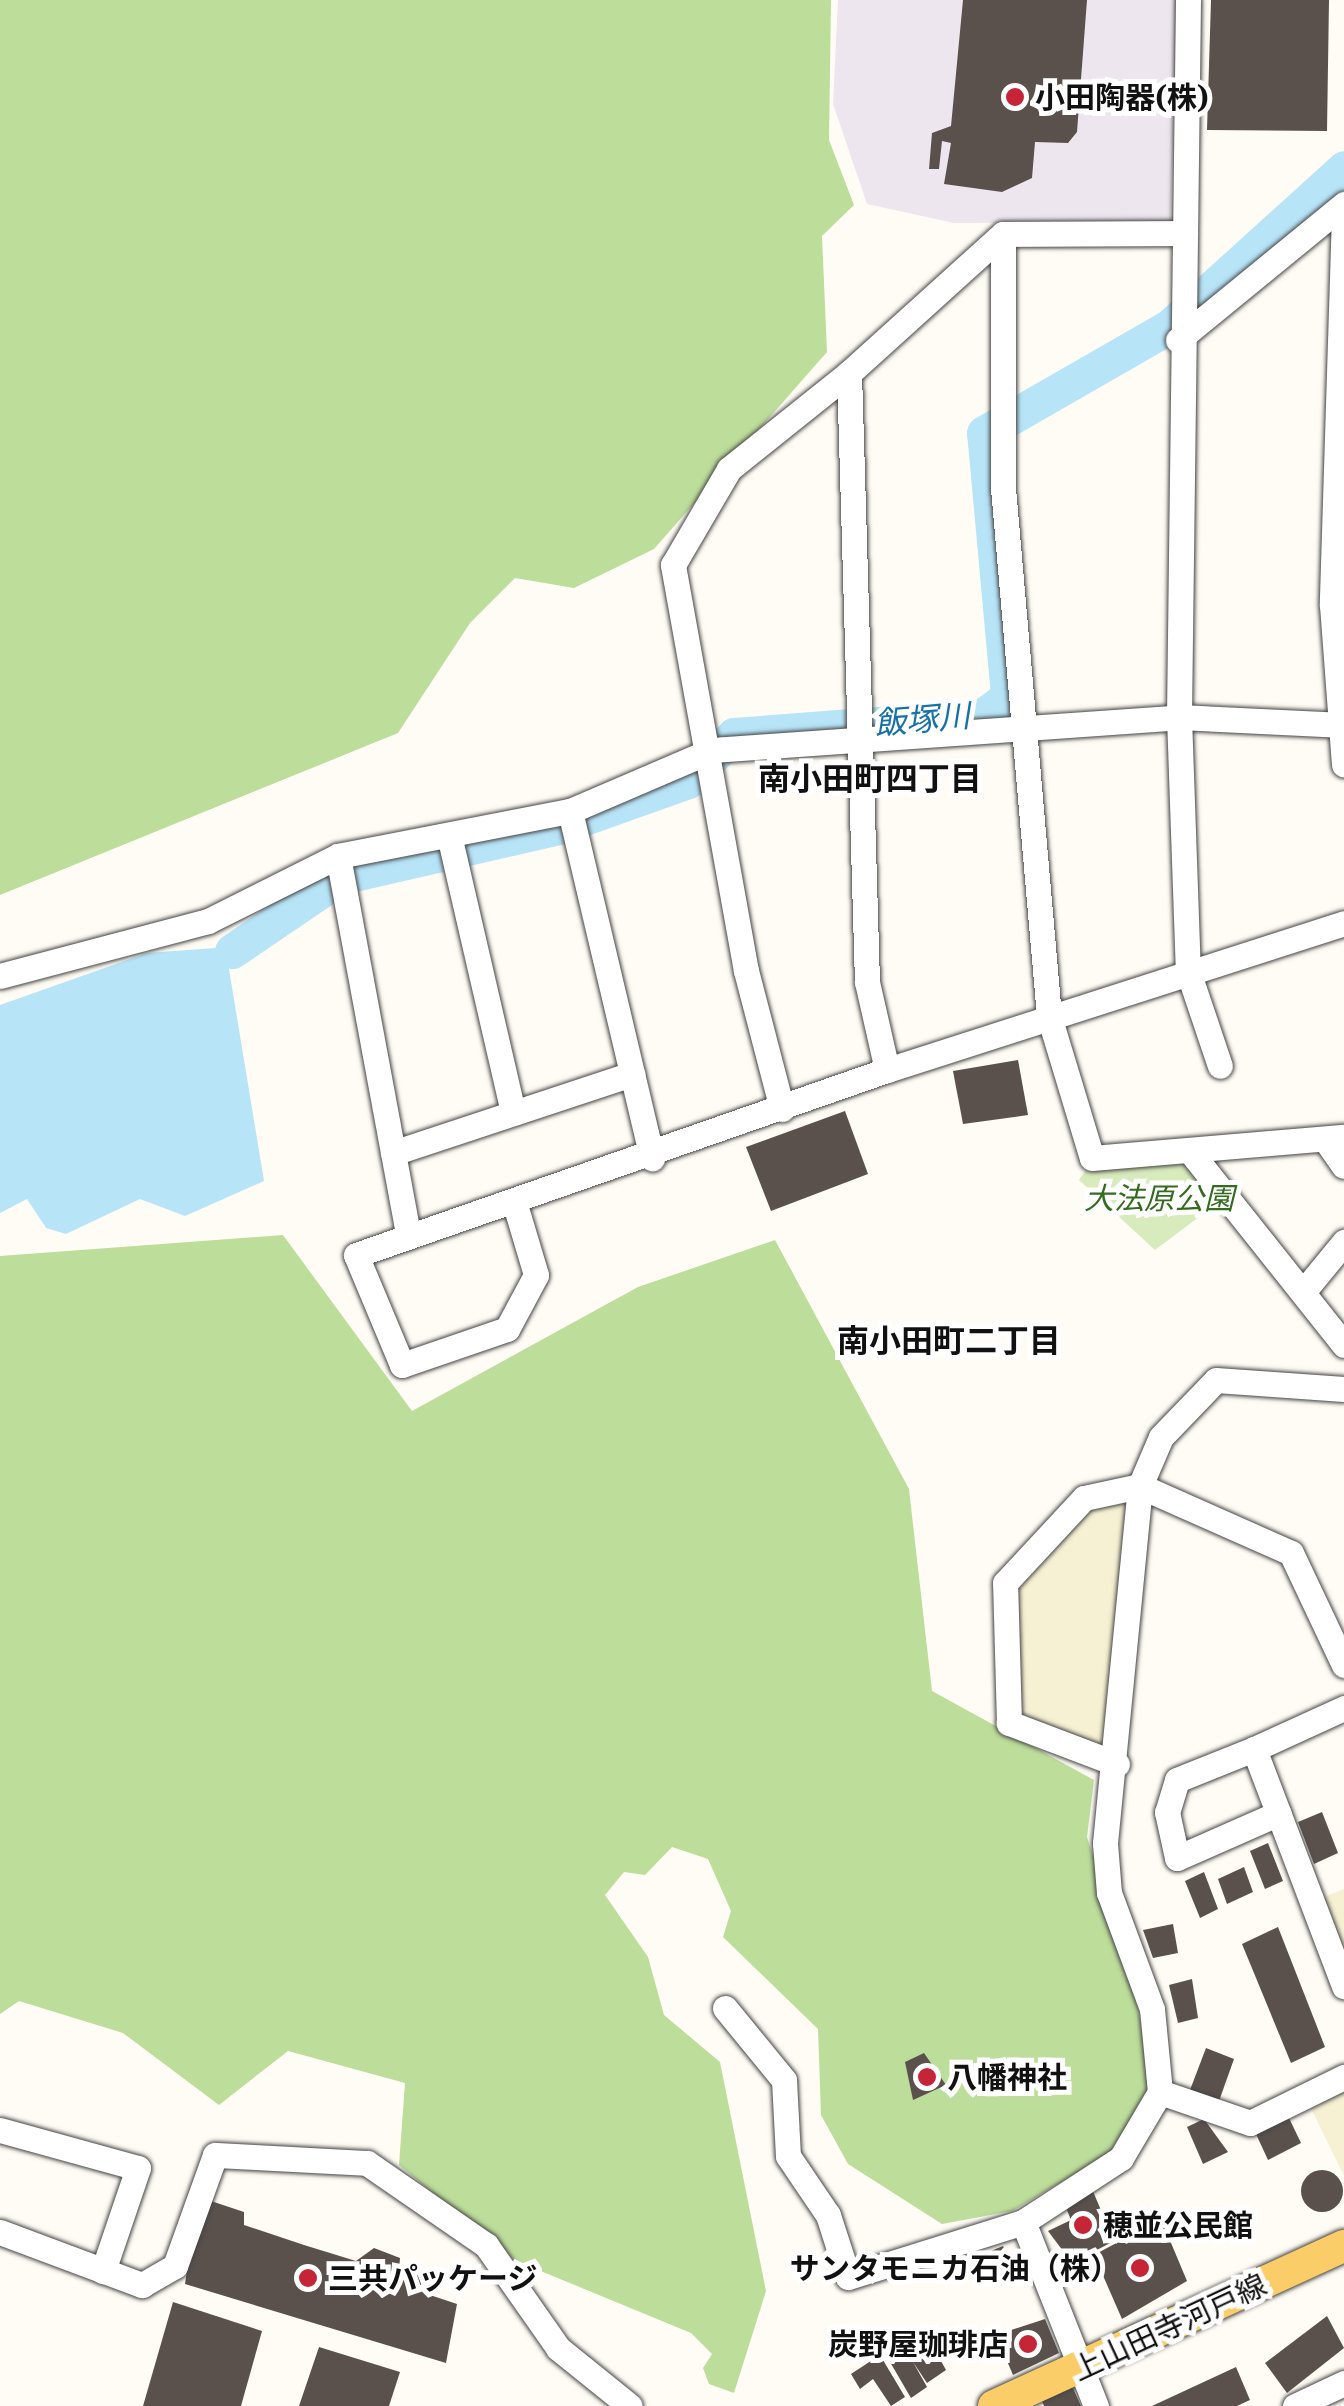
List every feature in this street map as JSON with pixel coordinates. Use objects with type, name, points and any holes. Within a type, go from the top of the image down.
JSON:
[{"type":"main road","name":"上山田寺河戸線","points":[[994,2406],[1344,2246]]},
{"type":"street","points":[[1188,0],[1178,340],[1179,717],[1188,971],[1220,1066]]},
{"type":"street","points":[[1178,340],[1344,204]]},
{"type":"street","points":[[1344,214],[1339,532],[1344,765]]},
{"type":"street","points":[[782,1109],[746,971],[712,750],[673,565],[729,469],[849,372],[1003,234],[1180,233]]},
{"type":"street","points":[[1003,234],[1004,488],[1048,1016],[1092,1158],[1336,1140],[1344,1166]]},
{"type":"street","points":[[849,372],[856,736],[867,982],[888,1070]]},
{"type":"street","points":[[0,976],[208,921],[338,856],[570,811],[712,750],[856,736],[1179,717],[1342,725]]},
{"type":"street","points":[[570,811],[652,1158]]},
{"type":"street","points":[[448,835],[514,1113]]},
{"type":"street","points":[[338,856],[408,1235]]},
{"type":"street","points":[[514,1201],[536,1275],[507,1330],[402,1366],[356,1254],[408,1235],[514,1201],[652,1158],[888,1070],[1048,1016],[1344,923]]},
{"type":"street","points":[[393,1153],[632,1074]]},
{"type":"street","points":[[1189,1150],[1344,1345]]},
{"type":"street","points":[[1302,1292],[1344,1242]]},
{"type":"street","points":[[725,2008],[784,2080],[788,2156],[828,2215],[848,2277],[1024,2222],[1121,2158],[1160,2092],[1152,2009],[1109,1892],[1140,1486],[1161,1437],[1216,1380],[1344,1389]]},
{"type":"street","points":[[1116,1764],[1009,1723],[1005,1584],[1084,1498],[1140,1486],[1291,1554],[1344,1666]]},
{"type":"street","points":[[1279,1813],[1176,1858],[1167,1812],[1177,1780],[1344,1708]]},
{"type":"street","points":[[1254,1749],[1344,1986]]},
{"type":"street","points":[[1160,2092],[1250,2123],[1344,2077]]},
{"type":"street","points":[[0,2130],[138,2168],[103,2271]]},
{"type":"street","points":[[0,2232],[142,2286],[175,2266],[215,2155],[367,2163],[486,2246],[558,2348],[630,2406]]},
{"type":"street","points":[[1024,2222],[1096,2406]]},
{"type":"street","points":[[1295,2406],[1344,2383]]},
{"type":"shaded area","points":[[838,0],[1178,0],[1170,222],[954,223],[867,204],[833,104]]},
{"type":"shaded area","points":[[1135,1491],[1113,1757],[1014,1717],[1012,1587],[1087,1502]]},
{"type":"shaded area","points":[[1344,1889],[1344,1959],[1312,1902]]},
{"type":"shaded area","points":[[1344,2077],[1344,2176],[1305,2096]]},
{"type":"green space","points":[[0,0],[831,0],[829,140],[854,205],[822,236],[827,352],[654,549],[574,588],[515,578],[470,623],[398,733],[0,895]]},
{"type":"green space","name":"大法原公園","points":[[1183,1158],[1219,1202],[1155,1250],[1079,1180],[1087,1168]]},
{"type":"green space","points":[[283,1235],[412,1411],[638,1287],[775,1240],[909,1489],[932,1691],[1094,1780],[1087,1837],[1128,1962],[1155,2091],[1110,2153],[1012,2211],[942,2224],[848,2164],[821,2115],[818,2029],[723,1937],[731,1911],[708,1859],[672,1847],[645,1875],[624,1872],[605,1895],[648,1957],[664,2015],[720,2062],[766,2291],[734,2393],[709,2384],[703,2368],[712,2354],[691,2333],[514,2260],[399,2165],[405,2083],[288,2051],[219,2105],[123,2033],[19,2001],[0,2014],[0,1256]]},
{"type":"water","points":[[215,948],[229,969],[264,1181],[185,1216],[140,1199],[66,1234],[46,1228],[27,1199],[0,1213],[0,1005],[147,953]]},
{"type":"building","name":"小田陶器(株)","points":[[963,0],[1087,0],[1077,132],[1068,143],[1035,142],[1032,178],[1002,192],[944,184],[951,143],[942,141],[939,169],[929,169],[932,133],[951,126]]},
{"type":"building","points":[[1211,0],[1329,0],[1327,131],[1207,130]]},
{"type":"building","points":[[1018,1060],[1028,1115],[963,1124],[953,1071]]},
{"type":"building","points":[[845,1111],[868,1174],[771,1211],[746,1147]]},
{"type":"building","points":[[1322,1812],[1338,1853],[1314,1864],[1298,1822]]},
{"type":"building","points":[[1268,1843],[1283,1881],[1265,1889],[1250,1851]]},
{"type":"building","points":[[1244,1867],[1253,1892],[1227,1904],[1218,1879]]},
{"type":"building","points":[[1204,1872],[1218,1909],[1200,1918],[1185,1881]]},
{"type":"building","points":[[1173,1924],[1178,1953],[1153,1958],[1143,1930]]},
{"type":"building","points":[[1278,1927],[1325,2047],[1291,2063],[1242,1944]]},
{"type":"building","points":[[1192,1979],[1198,2018],[1178,2023],[1169,1985]]},
{"type":"building","points":[[1206,2048],[1234,2059],[1219,2101],[1190,2090]]},
{"type":"building","name":"八幡神社","points":[[924,2053],[946,2085],[913,2100],[905,2062]]},
{"type":"building","points":[[1289,2118],[1301,2143],[1268,2160],[1256,2134]]},
{"type":"building","points":[[1204,2119],[1228,2152],[1203,2164],[1187,2127]]},
{"type":"building","points":[[1322,2170],[1337,2176],[1343,2191],[1337,2206],[1322,2212],[1307,2206],[1301,2191],[1307,2176]]},
{"type":"building","name":"穂並公民館","points":[[1092,2189],[1114,2241],[1072,2263],[1048,2231],[1071,2220],[1064,2203]]},
{"type":"building","name":"三共パッケージ","points":[[211,2201],[244,2212],[244,2225],[304,2245],[356,2261],[374,2248],[400,2258],[399,2271],[424,2272],[430,2295],[457,2304],[446,2363],[185,2284],[192,2237]]},
{"type":"building","name":"サンタモニカ石油（株）","points":[[1161,2219],[1187,2281],[1122,2319],[1094,2255]]},
{"type":"building","points":[[1003,2246],[1017,2278],[1000,2286],[986,2253]]},
{"type":"building","points":[[173,2302],[262,2331],[241,2406],[143,2406]]},
{"type":"building","points":[[1327,2316],[1344,2348],[1287,2393],[1265,2363]]},
{"type":"building","name":"炭野屋珈琲店","points":[[1045,2319],[1059,2353],[1013,2375],[996,2335]]},
{"type":"building","points":[[925,2332],[946,2370],[927,2383],[913,2362],[927,2387],[911,2398],[883,2350]]},
{"type":"building","points":[[319,2347],[400,2372],[389,2406],[299,2406]]},
{"type":"building","points":[[880,2355],[905,2397],[891,2406],[873,2379],[860,2389],[851,2374]]},
{"type":"building","points":[[1236,2367],[1250,2400],[1237,2406],[1152,2406]]},
{"type":"building","points":[[1072,2386],[1081,2406],[1044,2406],[1042,2401]]},
{"type":"waterway","name":"飯塚川","points":[[232,951],[341,877],[559,827],[688,781],[734,735],[982,716],[998,705],[1008,695],[984,433],[1170,326],[1344,168]]},
{"type":"place","name":"小田陶器(株)","points":[[1015,97]]},
{"type":"place","name":"八幡神社","points":[[927,2077]]},
{"type":"place","name":"穂並公民館","points":[[1083,2225]]},
{"type":"place","name":"サンタモニカ石油（株）","points":[[1140,2268]]},
{"type":"place","name":"三共パッケージ","points":[[308,2278]]},
{"type":"place","name":"炭野屋珈琲店","points":[[1028,2344]]},
{"type":"district","name":"南小田町四丁目","points":[[870,778]]},
{"type":"district","name":"南小田町二丁目","points":[[949,1340]]}]
